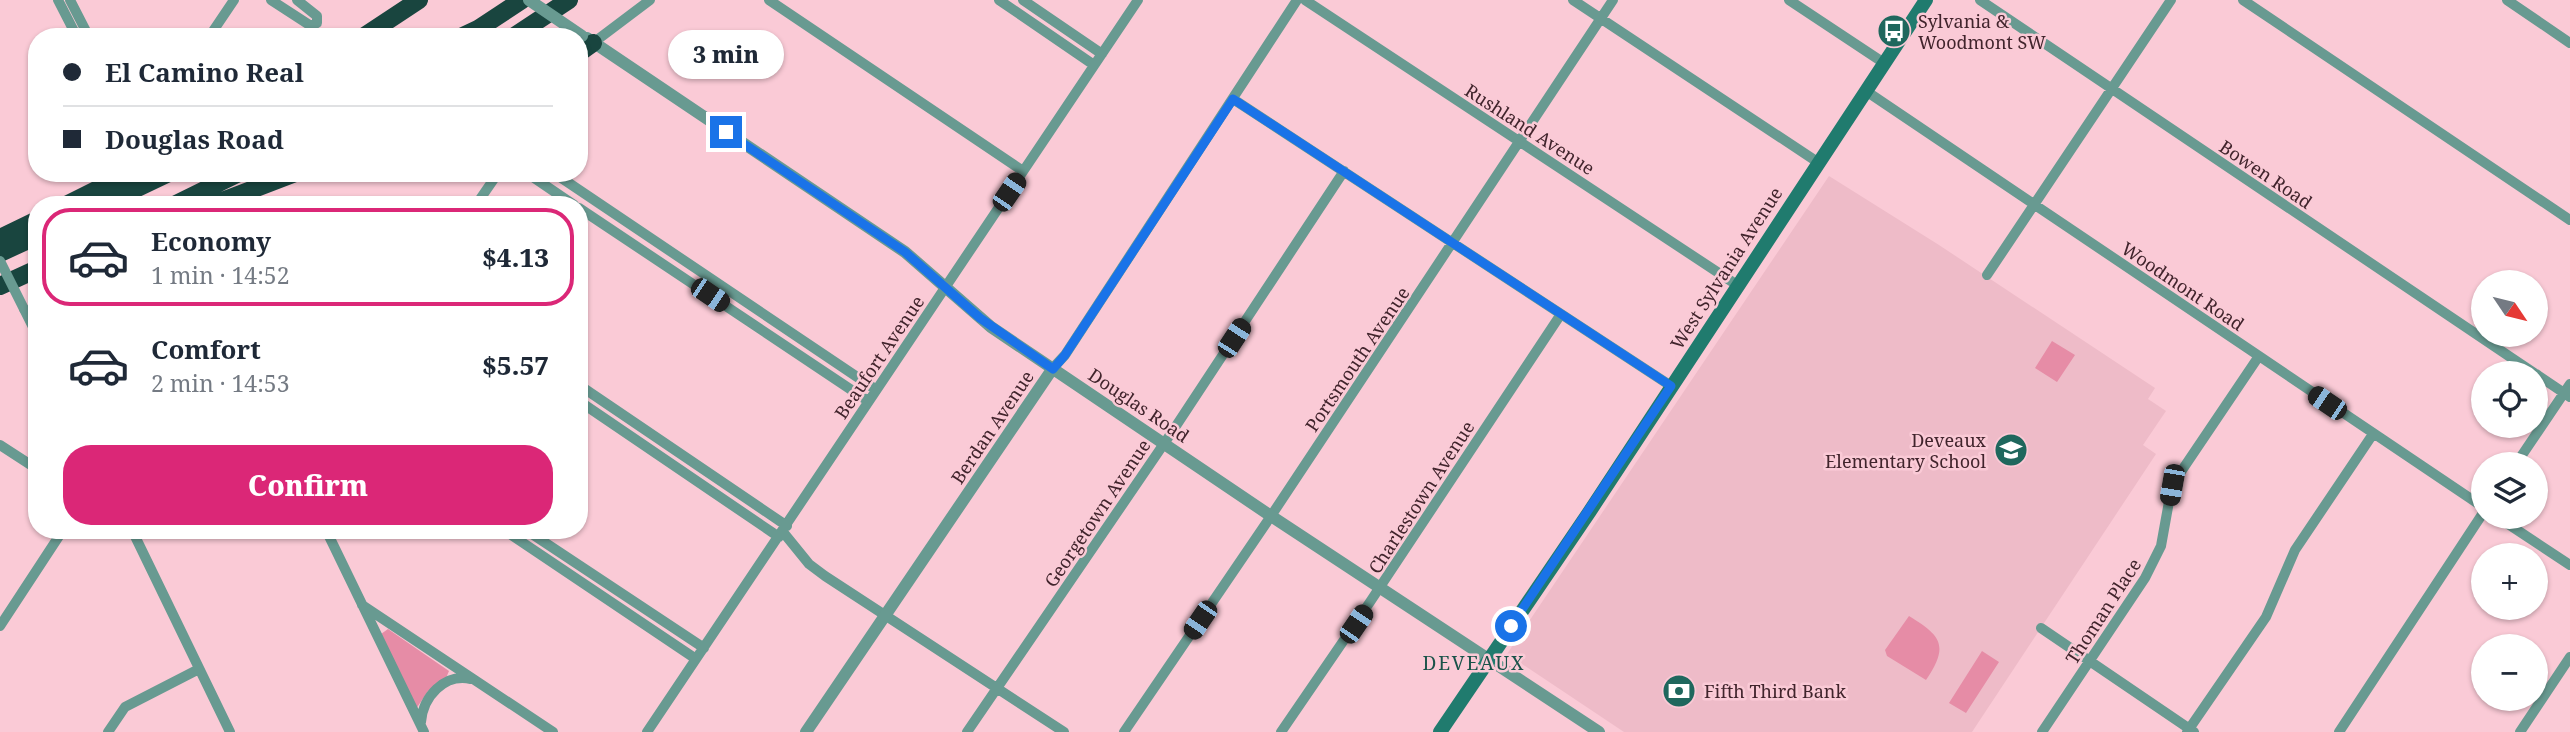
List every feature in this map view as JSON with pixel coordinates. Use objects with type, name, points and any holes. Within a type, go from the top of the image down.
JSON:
[{"type":"highway","points":[[377,28],[419,0]]},
{"type":"highway","points":[[480,28],[522,0]]},
{"type":"highway","points":[[527,28],[569,0]]},
{"type":"highway","points":[[84,196],[112,182]]},
{"type":"highway","points":[[121,196],[150,182]]},
{"type":"highway","points":[[192,196],[221,182]]},
{"type":"highway","points":[[235,196],[272,182]]},
{"type":"highway","points":[[0,238],[28,224]]},
{"type":"highway","points":[[0,253],[28,240]]},
{"type":"highway","points":[[0,286],[28,273]]},
{"type":"main road","name":"West Sylvania Avenue","points":[[1440,732],[1590,511],[1926,0]]},
{"type":"street","points":[[58,0],[72,28]]},
{"type":"street","points":[[70,0],[84,28]]},
{"type":"street","points":[[215,28],[234,0]]},
{"type":"street","points":[[271,0],[311,26],[317,23],[317,16],[297,0]]},
{"type":"street","name":"Douglas Road","points":[[529,0],[565,28]]},
{"type":"street","points":[[588,42],[650,0]]},
{"type":"street","points":[[769,0],[1023,171]]},
{"type":"street","points":[[999,0],[1094,65]]},
{"type":"street","points":[[1023,0],[1102,54]]},
{"type":"street","name":"Beaufort Avenue","points":[[647,732],[1138,0]]},
{"type":"street","name":"Berdan Avenue","points":[[806,732],[1065,355],[1297,0]]},
{"type":"street","name":"Rushland Avenue","points":[[1305,0],[1737,285]]},
{"type":"street","points":[[1573,0],[1819,163]]},
{"type":"street","name":"Portsmouth Avenue","points":[[1124,732],[1272,516],[1613,0]]},
{"type":"street","points":[[1789,0],[1884,64]]},
{"type":"street","name":"Bowen Road","points":[[1980,0],[2517,361]]},
{"type":"street","points":[[1986,275],[2171,0]]},
{"type":"street","points":[[2243,0],[2570,220]]},
{"type":"street","points":[[2507,0],[2570,43]]},
{"type":"street","name":"Douglas Road","points":[[588,46],[892,243],[991,327],[1599,732]]},
{"type":"street","name":"Woodmont Road","points":[[1866,92],[2471,499]]},
{"type":"street","points":[[1233,99],[1671,386]]},
{"type":"street","name":"Georgetown Avenue","points":[[967,732],[1164,443],[1344,171]]},
{"type":"street","points":[[540,182],[561,196]]},
{"type":"street","points":[[567,182],[875,389]]},
{"type":"street","points":[[588,214],[867,401]]},
{"type":"street","points":[[0,261],[28,317]]},
{"type":"street","name":"Charlestown Avenue","points":[[1281,732],[1561,314]]},
{"type":"street","name":"Thoman Place","points":[[2042,732],[2145,578],[2161,546],[2172,485],[2259,356]]},
{"type":"street","name":"Bowen Road","points":[[2548,380],[2568,391]]},
{"type":"street","points":[[588,391],[783,532],[809,564],[1064,732]]},
{"type":"street","points":[[2525,452],[2568,391]]},
{"type":"street","points":[[588,407],[783,532]]},
{"type":"street","points":[[2041,628],[2191,731],[2266,617],[2295,550],[2373,434]]},
{"type":"street","points":[[0,444],[28,463]]},
{"type":"street","points":[[2339,732],[2472,529]]},
{"type":"street","points":[[2516,529],[2570,565]]},
{"type":"street","points":[[0,626],[6,607],[56,539]]},
{"type":"street","points":[[136,539],[230,732]]},
{"type":"street","points":[[330,539],[422,728]]},
{"type":"street","points":[[517,539],[696,659]]},
{"type":"street","points":[[540,539],[704,648]]},
{"type":"street","points":[[362,605],[554,732]]},
{"type":"street","points":[[2520,732],[2570,657]]},
{"type":"street","points":[[108,732],[125,707],[198,669]]},
{"type":"street","points":[[422,728],[425,703],[438,686],[457,678],[481,683]]},
{"type":"shaded area","points":[[1829,176],[1939,245],[2155,388],[2148,399],[2166,411],[2143,445],[2156,454],[1972,732],[1624,732],[1507,654]]},
{"type":"shaded area","points":[[2052,341],[2075,355],[2057,382],[2035,368]]},
{"type":"shaded area","points":[[1909,616],[1929,630],[1938,643],[1938,658],[1926,680],[1887,656],[1885,650]]},
{"type":"shaded area","points":[[388,629],[449,671],[446,678],[428,691],[416,709],[381,634]]},
{"type":"shaded area","points":[[1982,651],[1999,662],[1966,713],[1949,703]]},
{"type":"place","name":"Sylvania & Woodmont SW","points":[[1894,31]]},
{"type":"place","name":"Deveaux Elementary School","points":[[2011,450]]},
{"type":"place","name":"Fifth Third Bank","points":[[1679,691]]},
{"type":"district","name":"DEVEAUX","points":[[1474,663]]},
{"type":"route","points":[[726,132],[905,252],[980,318],[1053,369],[1065,355],[1233,99],[1671,386],[1511,626]]}]
